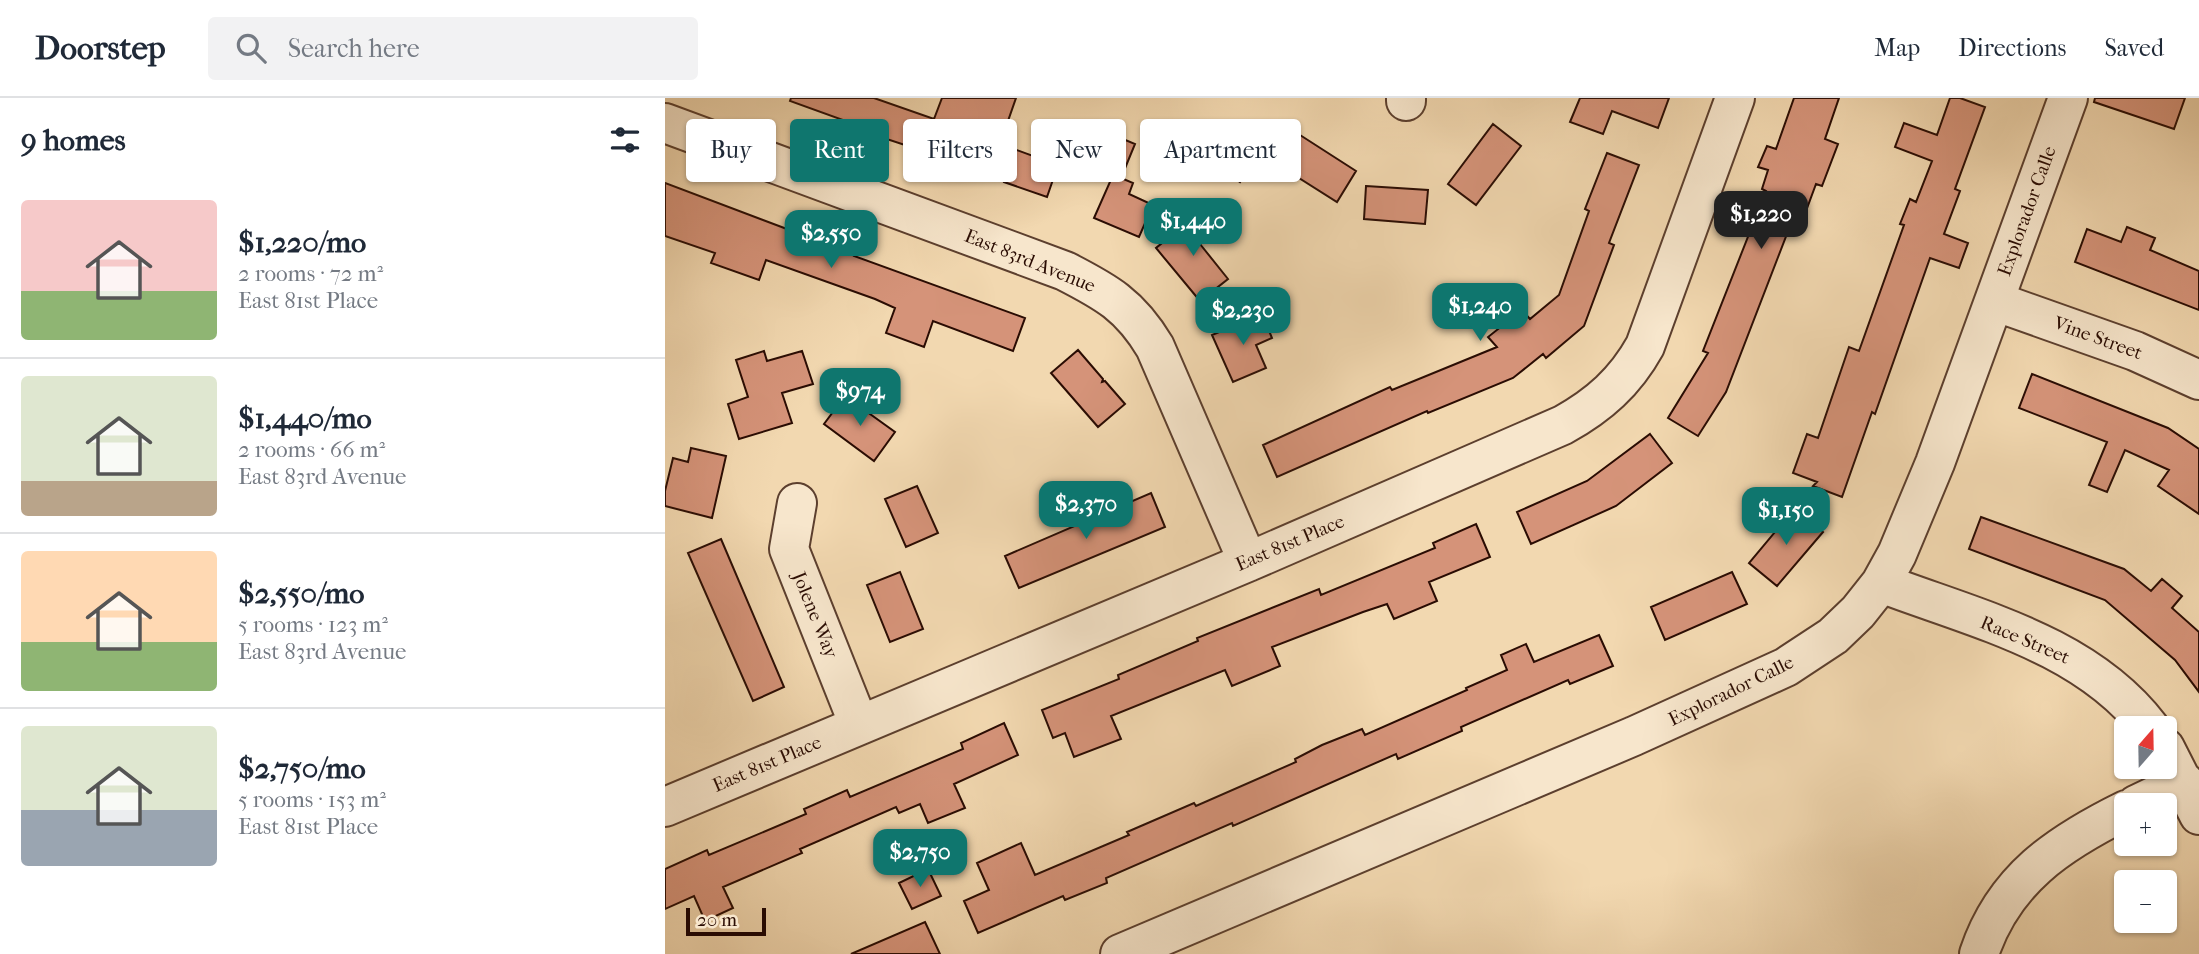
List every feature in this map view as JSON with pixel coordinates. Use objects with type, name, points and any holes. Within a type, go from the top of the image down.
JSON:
[{"type":"street","name":"East 81st Place","points":[[665,807],[1248,562],[1563,425],[1607,396],[1635,364],[1645,346],[1735,98]]},
{"type":"street","name":"Explorador Calle","points":[[1120,954],[1635,736],[1786,667],[1833,636],[1858,612],[1881,583],[1897,554],[1935,463],[2068,98]]},
{"type":"street","name":"East 83rd Avenue","points":[[665,123],[1065,271],[1109,293],[1141,324],[1154,346],[1248,562]]},
{"type":"street","name":"Vine Street","points":[[1994,300],[2135,351],[2199,380]]},
{"type":"street","name":"Jolene Way","points":[[797,503],[789,549],[859,725]]},
{"type":"street","name":"Race Street","points":[[1881,583],[2036,641],[2070,657],[2123,698],[2139,716]]},
{"type":"street","points":[[2177,771],[2191,798]]},
{"type":"street","points":[[1979,954],[1993,922],[2032,867],[2064,842],[2114,816]]},
{"type":"building","points":[[791,98],[874,98],[934,119],[903,119],[903,144],[889,140],[889,119],[840,119],[790,101]]},
{"type":"building","points":[[942,98],[1016,98],[1009,119],[934,119]]},
{"type":"building","points":[[1580,98],[1669,98],[1658,128],[1612,111],[1603,134],[1570,122]]},
{"type":"building","points":[[1794,98],[1839,98],[1825,139],[1838,144],[1822,186],[1816,184],[1806,211],[1797,208],[1726,392],[1698,436],[1668,418],[1708,353],[1703,351],[1766,191],[1762,189],[1768,170],[1758,167],[1767,146],[1776,149]]},
{"type":"building","points":[[1950,98],[1960,98],[1985,107],[1955,189],[1960,191],[1944,234],[1968,243],[1959,268],[1930,258],[1875,414],[1872,412],[1842,497],[1813,486],[1817,482],[1793,473],[1807,434],[1818,438],[1849,347],[1859,351],[1904,225],[1900,224],[1910,199],[1916,202],[1932,161],[1895,147],[1904,123],[1937,135]]},
{"type":"building","points":[[2095,98],[2185,98],[2174,129],[2094,102]]},
{"type":"building","points":[[1493,124],[1521,146],[1476,205],[1448,184]]},
{"type":"building","points":[[1301,136],[1356,171],[1337,202],[1301,179]]},
{"type":"building","points":[[1126,140],[1135,144],[1126,166]]},
{"type":"building","points":[[1017,150],[1031,155],[1031,182],[1052,182],[1047,197],[1004,182],[1017,182]]},
{"type":"building","points":[[1607,153],[1639,165],[1609,243],[1614,245],[1584,326],[1546,358],[1543,354],[1513,378],[1428,413],[1427,411],[1277,477],[1263,445],[1390,387],[1392,390],[1497,347],[1488,337],[1522,310],[1530,319],[1559,295],[1589,211],[1585,209]]},
{"type":"building","points":[[1126,180],[1133,183],[1129,194],[1153,205],[1139,237],[1094,218],[1110,182]]},
{"type":"building","points":[[665,183],[832,246],[835,239],[858,247],[854,256],[1025,318],[1013,351],[933,321],[924,347],[886,333],[895,308],[875,299],[766,260],[759,280],[711,263],[715,253],[665,236]]},
{"type":"building","points":[[1366,186],[1428,190],[1425,224],[1364,219]]},
{"type":"building","points":[[1198,214],[1213,233],[1200,244],[1228,279],[1200,301],[1156,248]]},
{"type":"building","points":[[2127,227],[2155,238],[2150,250],[2199,271],[2199,310],[2075,262],[2087,229],[2121,242]]},
{"type":"building","points":[[1262,314],[1272,338],[1256,345],[1266,368],[1233,382],[1212,335]]},
{"type":"building","points":[[1078,350],[1103,379],[1102,382],[1105,381],[1125,404],[1098,427],[1051,373]]},
{"type":"building","points":[[764,351],[767,361],[802,351],[813,384],[782,393],[792,423],[739,439],[728,404],[748,397],[736,360]]},
{"type":"building","points":[[2032,374],[2168,428],[2199,449],[2199,514],[2158,486],[2169,470],[2125,450],[2107,492],[2089,485],[2107,442],[2019,408]]},
{"type":"building","points":[[845,396],[895,432],[874,461],[824,424]]},
{"type":"building","points":[[1650,434],[1672,463],[1616,506],[1531,544],[1517,512],[1587,481]]},
{"type":"building","points":[[691,448],[726,456],[712,518],[665,506],[665,491],[673,458],[688,462]]},
{"type":"building","points":[[917,486],[938,533],[906,547],[885,499]]},
{"type":"building","points":[[1151,493],[1165,527],[1019,588],[1005,556]]},
{"type":"building","points":[[1795,508],[1823,532],[1777,586],[1749,563]]},
{"type":"building","points":[[1981,517],[2124,569],[2151,591],[2162,579],[2182,596],[2172,608],[2199,632],[2199,692],[2175,660],[2105,600],[1969,549]]},
{"type":"building","points":[[1476,524],[1490,557],[1429,582],[1437,601],[1394,619],[1387,604],[1363,612],[1272,647],[1280,666],[1232,686],[1225,670],[1111,716],[1121,739],[1074,757],[1065,733],[1053,738],[1042,710],[1119,679],[1118,675],[1198,641],[1197,638],[1319,589],[1321,595],[1435,548],[1433,543]]},
{"type":"building","points":[[721,539],[784,687],[753,701],[688,553]]},
{"type":"building","points":[[900,572],[923,629],[890,642],[867,585]]},
{"type":"building","points":[[1732,572],[1747,604],[1665,640],[1651,607]]},
{"type":"building","points":[[1599,635],[1613,666],[1570,684],[1568,680],[1461,727],[1462,731],[1398,759],[1396,754],[1233,826],[1232,823],[1106,878],[1107,883],[1065,900],[1063,896],[978,933],[964,901],[989,890],[977,863],[1021,843],[1035,875],[1129,835],[1127,832],[1194,803],[1196,806],[1296,762],[1295,759],[1322,745],[1362,729],[1365,735],[1467,690],[1466,688],[1507,670],[1501,655],[1526,644],[1534,662]]},
{"type":"building","points":[[1004,723],[1018,755],[954,784],[965,808],[928,823],[920,804],[899,813],[896,807],[800,849],[802,853],[723,887],[733,908],[705,921],[694,896],[665,909],[665,869],[707,850],[709,855],[806,814],[804,809],[847,790],[850,797],[963,749],[961,743]]},
{"type":"building","points":[[928,869],[941,896],[912,909],[899,883]]},
{"type":"building","points":[[925,922],[940,954],[851,954]]}]
